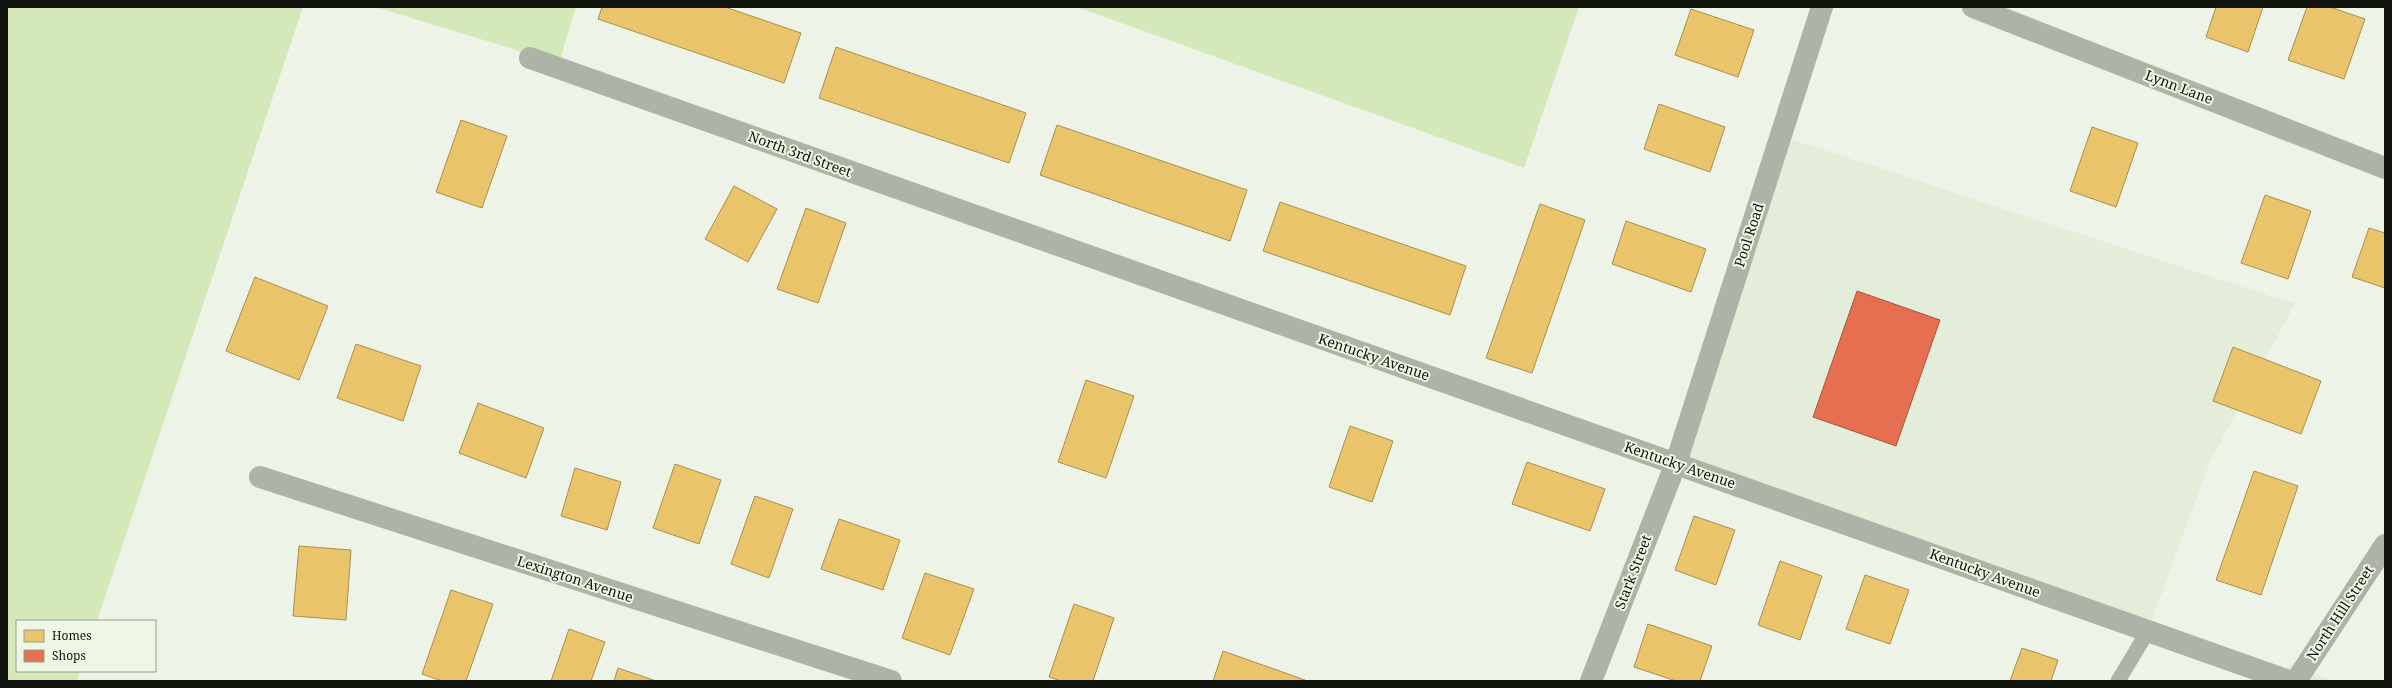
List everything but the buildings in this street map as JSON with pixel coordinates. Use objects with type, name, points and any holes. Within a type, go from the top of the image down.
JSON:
[{"type":"street","name":"Pool Road","points":[[1676,463],[1822,7]]},
{"type":"street","name":"Lynn Lane","points":[[1973,7],[2385,168]]},
{"type":"street","name":"North 3rd Street","points":[[530,58],[1070,250]]},
{"type":"street","name":"Kentucky Avenue","points":[[1070,250],[2289,681]]},
{"type":"street","name":"Stark Street","points":[[1590,681],[1676,463]]},
{"type":"street","name":"Lexington Avenue","points":[[260,477],[890,681]]},
{"type":"street","name":"North Hill Street","points":[[2296,681],[2385,546]]},
{"type":"lane","points":[[2118,681],[2148,631]]},
{"type":"shaded area","points":[[1775,134],[2295,304],[2211,459],[2152,620],[1668,462]]},
{"type":"shaded area","points":[[2287,665],[2336,681],[2277,681]]},
{"type":"green space","points":[[7,7],[303,7],[97,620],[16,620],[16,672],[80,672],[77,681],[7,681]]},
{"type":"green space","points":[[375,7],[576,7],[559,63]]},
{"type":"green space","points":[[1077,7],[1579,7],[1524,168]]}]
